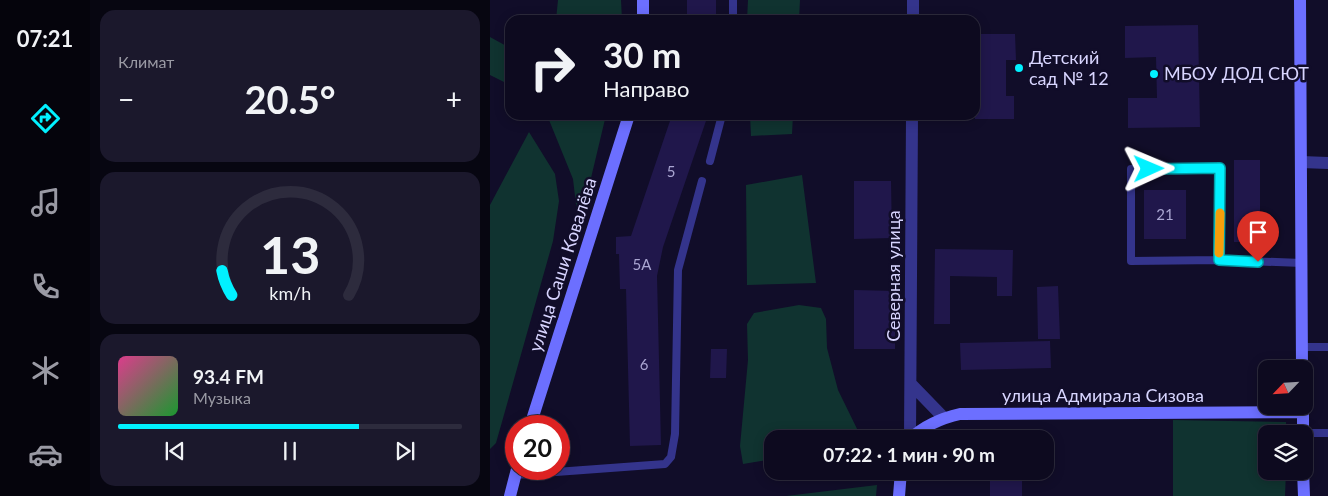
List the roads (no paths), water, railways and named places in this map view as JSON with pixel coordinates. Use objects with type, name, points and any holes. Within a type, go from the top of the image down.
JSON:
[{"type":"street","points":[[643,0],[643,15]]},
{"type":"street","points":[[913,0],[913,15]]},
{"type":"street","points":[[1300,0],[1302,360]]},
{"type":"street","name":"улица Саши Ковалёва","points":[[534,415],[628,120]]},
{"type":"street","name":"Северная улица","points":[[910,430],[912,120]]},
{"type":"street","points":[[1301,162],[1328,163]]},
{"type":"street","points":[[911,384],[944,418]]},
{"type":"street","name":"улица Адмирала Сизова","points":[[922,430],[944,418],[960,414],[1258,410]]},
{"type":"street","points":[[510,496],[514,480]]},
{"type":"street","points":[[899,496],[900,480]]},
{"type":"street","points":[[1304,480],[1304,496]]},
{"type":"lane","points":[[733,0],[733,15]]},
{"type":"lane","points":[[710,161],[721,120]]},
{"type":"lane","points":[[1219,260],[1220,168],[1132,169],[1131,261],[1219,260],[1302,263]]},
{"type":"lane","points":[[570,469],[665,464],[671,457],[675,434],[678,270],[702,181]]},
{"type":"lane","points":[[1302,347],[1328,346]]},
{"type":"lane","points":[[1313,434],[1328,433]]},
{"type":"place","name":"Детский сад № 12","points":[[1019,68]]},
{"type":"place","name":"МБОУ ДОД СЮТ","points":[[1154,74]]}]
